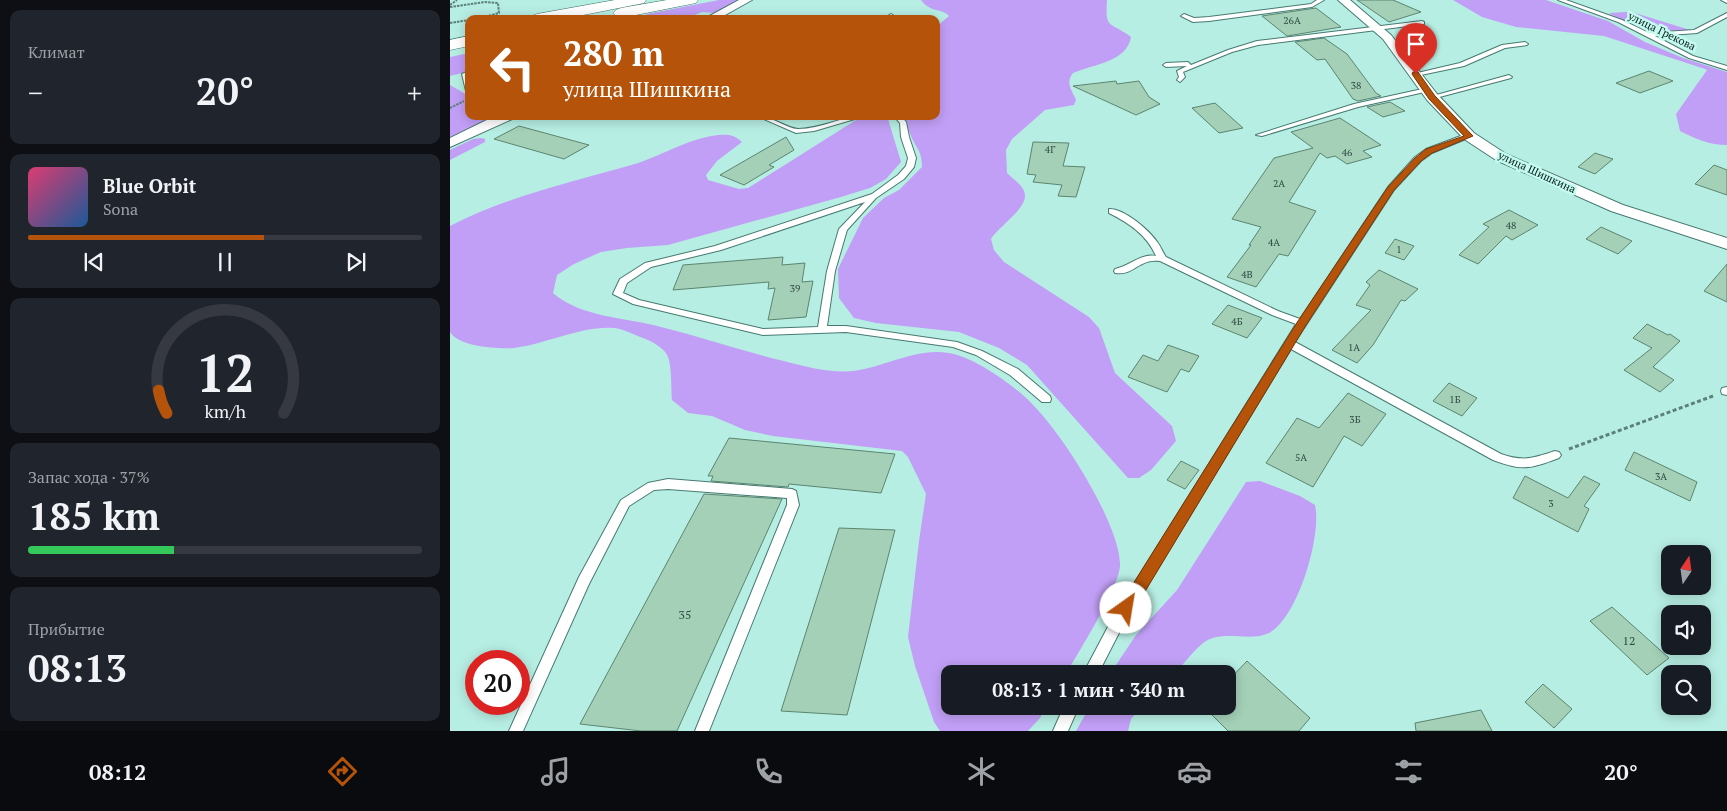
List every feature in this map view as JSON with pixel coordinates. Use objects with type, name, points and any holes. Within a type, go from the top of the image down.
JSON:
[{"type":"highway","points":[[558,15],[639,0]]},
{"type":"highway","points":[[611,15],[691,0]]},
{"type":"highway","points":[[450,35],[465,32]]},
{"type":"highway","points":[[450,45],[465,42]]},
{"type":"street","points":[[717,15],[747,0]]},
{"type":"street","name":"улица Шишкина","points":[[1343,0],[1378,28],[1416,74],[1429,94],[1469,136],[1502,157],[1608,204],[1727,244]]},
{"type":"street","points":[[450,143],[499,120]]},
{"type":"lane","points":[[1184,16],[1193,20],[1209,19],[1312,5],[1321,0]]},
{"type":"lane","name":"улица Грекова","points":[[1561,0],[1620,21],[1691,57],[1727,68]]},
{"type":"lane","points":[[1647,35],[1695,32],[1727,15]]},
{"type":"lane","points":[[1180,80],[1182,77],[1180,71],[1194,64],[1257,44],[1422,23]]},
{"type":"lane","points":[[1416,74],[1462,65],[1504,46],[1525,44]]},
{"type":"lane","points":[[1166,65],[1194,64]]},
{"type":"lane","points":[[1260,135],[1356,105],[1429,94],[1509,77]]},
{"type":"lane","points":[[770,120],[796,131],[814,129],[847,120]]},
{"type":"lane","points":[[822,330],[831,271],[843,229],[875,196],[901,177],[910,167],[912,158],[901,120]]},
{"type":"lane","points":[[1095,665],[1116,625],[1302,323],[1391,189],[1429,151],[1469,136]]},
{"type":"lane","points":[[875,196],[718,248],[648,265],[623,281],[618,294],[636,302],[763,332],[846,329],[954,344],[979,353],[1014,372],[1046,399]]},
{"type":"lane","points":[[1112,212],[1134,222],[1155,244],[1162,259]]},
{"type":"lane","points":[[1118,271],[1125,270],[1148,257],[1162,259],[1276,313],[1302,323]]},
{"type":"lane","points":[[1290,344],[1511,463],[1527,465],[1555,455]]},
{"type":"lane","points":[[516,731],[584,581],[625,503],[652,486],[668,484],[792,494],[793,505],[702,731]]},
{"type":"lane","points":[[1060,731],[1068,715]]},
{"type":"path","points":[[450,6],[457,0]]},
{"type":"path","points":[[450,6],[503,0]]},
{"type":"path","points":[[492,15],[499,13],[498,2]]},
{"type":"path","points":[[450,23],[465,21]]},
{"type":"path","points":[[450,108],[465,100]]},
{"type":"path","points":[[1555,455],[1726,391]]},
{"type":"shaded area","points":[[719,0],[741,0],[715,13],[702,12],[695,15],[647,14]]},
{"type":"shaded area","points":[[921,0],[1107,0],[1108,21],[1131,37],[1123,52],[1116,57],[1073,73],[1069,83],[1076,100],[1074,105],[1045,110],[1012,139],[1006,150],[1007,173],[1021,186],[1025,197],[1019,210],[991,239],[994,250],[1004,262],[1089,317],[1099,328],[1115,373],[1172,426],[1176,441],[1151,470],[1139,478],[1128,478],[1027,365],[999,348],[959,332],[876,323],[854,318],[839,298],[838,269],[863,218],[884,198],[899,190],[922,167],[920,154],[910,134],[906,120],[940,120],[940,24],[949,16],[924,4]]},
{"type":"shaded area","points":[[1453,0],[1546,0],[1608,21],[1645,42],[1683,58],[1727,72],[1727,145],[1703,141],[1680,131],[1676,114],[1707,70],[1604,36],[1516,27],[1482,17]]},
{"type":"shaded area","points":[[1626,12],[1690,30],[1672,33],[1648,29],[1626,22],[1609,13]]},
{"type":"shaded area","points":[[465,54],[465,72],[450,76],[450,57]]},
{"type":"shaded area","points":[[450,85],[465,94],[465,120],[490,120],[450,139]]},
{"type":"shaded area","points":[[856,120],[888,120],[901,162],[886,179],[870,188],[668,245],[601,252],[574,264],[557,275],[553,293],[564,301],[590,312],[661,327],[818,369],[853,371],[913,355],[937,352],[949,353],[971,360],[995,374],[1027,399],[1060,438],[1088,481],[1110,526],[1120,564],[1114,587],[1107,602],[1071,665],[941,665],[941,715],[1042,715],[1028,731],[940,731],[934,722],[915,666],[908,637],[926,494],[908,457],[902,451],[773,436],[745,430],[712,416],[688,413],[672,400],[670,364],[665,352],[646,339],[614,328],[576,332],[514,348],[470,344],[461,341],[450,332],[450,226],[519,197],[638,163],[697,139],[718,135],[731,136],[742,142],[717,161],[706,175],[708,180],[739,189],[748,188]]},
{"type":"shaded area","points":[[473,139],[485,139],[485,142],[450,160],[450,150]]},
{"type":"shaded area","points":[[1260,481],[1300,496],[1315,505],[1315,536],[1306,575],[1289,611],[1280,624],[1269,633],[1262,635],[1221,636],[1213,638],[1202,644],[1182,665],[1116,665],[1136,635],[1177,590],[1246,482]]},
{"type":"shaded area","points":[[1085,715],[1135,715],[1131,719],[1128,731],[1076,731]]},
{"type":"building","points":[[1357,0],[1393,0],[1421,12],[1389,22]]},
{"type":"building","points":[[1316,8],[1341,27],[1287,36],[1262,16]]},
{"type":"building","points":[[1324,38],[1347,54],[1376,93],[1381,96],[1358,101],[1353,99],[1325,59],[1317,60],[1295,42]]},
{"type":"building","points":[[1649,71],[1673,81],[1640,93],[1616,83]]},
{"type":"building","points":[[1116,81],[1117,84],[1139,81],[1149,97],[1160,104],[1136,115],[1073,86]]},
{"type":"building","points":[[1390,102],[1405,111],[1383,117],[1367,107]]},
{"type":"building","points":[[1215,103],[1243,128],[1219,133],[1192,108]]},
{"type":"building","points":[[1340,118],[1381,145],[1363,151],[1372,157],[1347,164],[1335,156],[1327,158],[1320,153],[1289,202],[1316,211],[1288,256],[1279,254],[1256,287],[1227,277],[1251,245],[1249,245],[1261,227],[1232,219],[1274,158],[1313,148],[1291,132]]},
{"type":"building","points":[[519,126],[589,145],[564,159],[494,139]]},
{"type":"building","points":[[786,137],[794,150],[769,165],[774,167],[744,185],[720,175]]},
{"type":"building","points":[[1033,142],[1069,143],[1063,166],[1085,167],[1076,197],[1058,196],[1062,185],[1033,182],[1036,175],[1027,174]]},
{"type":"building","points":[[1595,153],[1613,159],[1595,174],[1578,167]]},
{"type":"building","points":[[1714,165],[1727,170],[1727,195],[1695,184]]},
{"type":"building","points":[[1509,210],[1538,225],[1512,240],[1506,236],[1478,264],[1459,255],[1489,227],[1483,224]]},
{"type":"building","points":[[1601,227],[1632,241],[1618,254],[1586,239]]},
{"type":"building","points":[[1395,239],[1414,246],[1404,260],[1385,253]]},
{"type":"building","points":[[783,257],[782,265],[805,263],[802,282],[813,281],[806,317],[768,320],[775,288],[768,289],[769,282],[673,290],[683,265]]},
{"type":"building","points":[[1727,264],[1727,302],[1704,291]]},
{"type":"building","points":[[1379,270],[1418,289],[1405,301],[1401,300],[1373,345],[1357,363],[1332,350],[1371,310],[1356,305],[1370,285],[1366,282]]},
{"type":"building","points":[[1228,305],[1262,318],[1247,338],[1212,324]]},
{"type":"building","points":[[1647,324],[1668,335],[1670,334],[1680,341],[1653,367],[1674,380],[1660,392],[1624,370],[1652,348],[1633,338]]},
{"type":"building","points":[[1168,345],[1199,356],[1189,372],[1181,369],[1167,392],[1128,377],[1143,355],[1158,361]]},
{"type":"building","points":[[1449,383],[1477,398],[1462,416],[1433,401]]},
{"type":"building","points":[[1348,393],[1386,414],[1362,446],[1344,436],[1313,487],[1266,463],[1297,418],[1319,428]]},
{"type":"building","points":[[729,438],[895,454],[881,493],[789,484],[788,487],[711,481],[713,476],[708,476]]},
{"type":"building","points":[[1634,452],[1697,482],[1690,501],[1625,470]]},
{"type":"building","points":[[1181,461],[1199,470],[1185,489],[1167,480]]},
{"type":"building","points":[[1525,476],[1568,498],[1584,476],[1600,484],[1584,506],[1589,509],[1578,532],[1513,498]]},
{"type":"building","points":[[704,494],[782,499],[677,731],[641,731],[580,724]]},
{"type":"building","points":[[839,528],[895,530],[847,715],[781,711]]},
{"type":"building","points":[[1612,607],[1661,651],[1661,655],[1666,655],[1669,658],[1647,675],[1590,621]]},
{"type":"building","points":[[1247,661],[1310,718],[1299,731],[1228,731],[1212,715],[1236,715],[1236,673]]},
{"type":"building","points":[[1543,684],[1572,709],[1554,728],[1525,702]]},
{"type":"building","points":[[1481,710],[1492,731],[1416,731],[1415,723]]},
{"type":"route","points":[[1126,608],[1302,323],[1391,189],[1429,151],[1469,136],[1432,97],[1416,74]]}]
